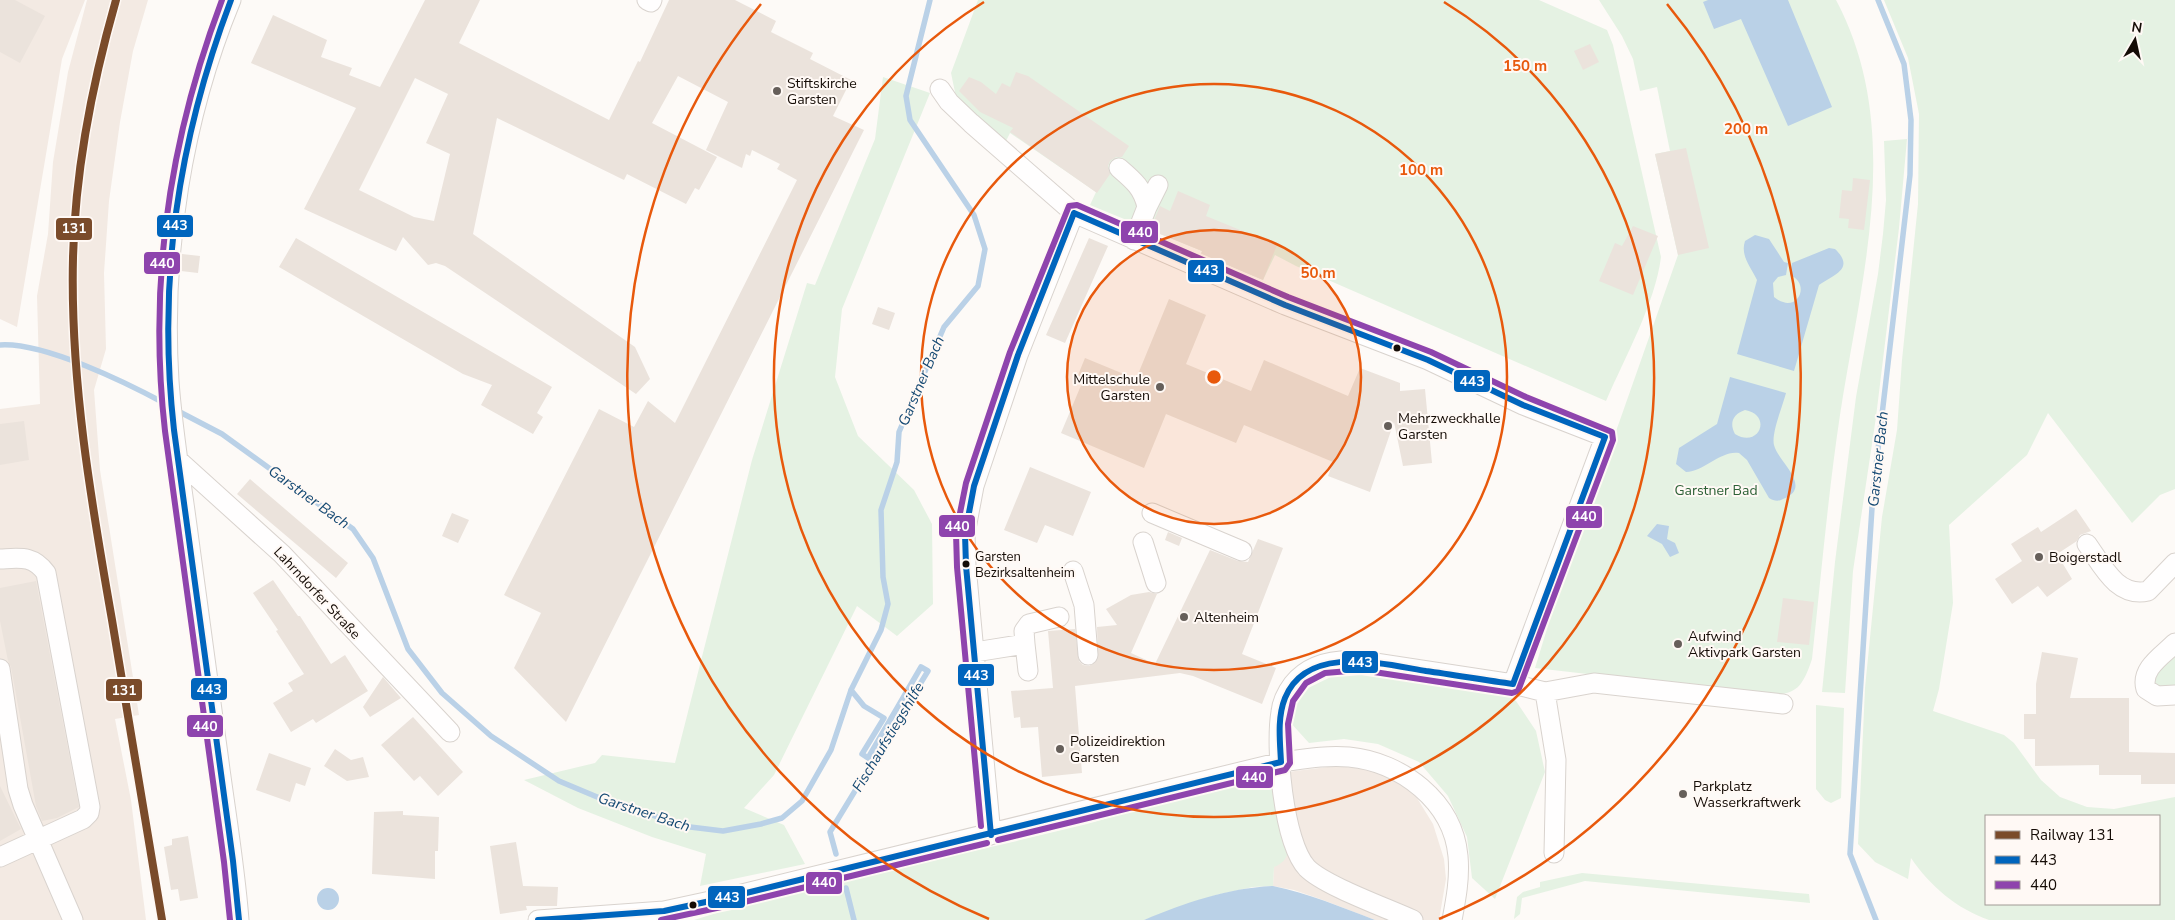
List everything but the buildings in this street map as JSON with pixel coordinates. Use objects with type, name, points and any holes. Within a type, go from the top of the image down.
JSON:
[{"type":"street","points":[[231,0],[205,75],[190,132],[178,194],[169,274],[169,380],[177,453],[234,863],[239,920]]},
{"type":"street","points":[[647,0],[651,2],[652,0]]},
{"type":"street","points":[[940,88],[949,102],[971,123],[1074,213],[1285,305],[1428,360],[1523,404],[1605,437],[1513,684]]},
{"type":"street","points":[[1119,168],[1136,181],[1142,191],[1147,207]]},
{"type":"street","points":[[1134,240],[1158,185]]},
{"type":"street","points":[[991,835],[964,534],[974,486],[1021,347],[1074,213]]},
{"type":"street","name":"Lahrndorfer Straße","points":[[177,453],[282,554],[450,732]]},
{"type":"street","points":[[1152,513],[1242,551]]},
{"type":"street","points":[[1143,542],[1156,583]]},
{"type":"street","points":[[2087,544],[2117,584],[2131,592],[2148,591],[2175,563]]},
{"type":"street","points":[[0,559],[28,558],[42,567],[46,573],[90,806],[88,813],[83,819],[0,857]]},
{"type":"street","points":[[1072,571],[1084,605],[1088,655]]},
{"type":"street","points":[[1028,671],[1024,630],[1029,624],[1059,617]]},
{"type":"street","points":[[2175,643],[2147,672],[2144,682],[2146,689],[2156,696],[2175,695]]},
{"type":"street","points":[[975,652],[1025,644]]},
{"type":"street","points":[[1413,920],[1327,881],[1307,867],[1294,844],[1280,772],[1281,712],[1285,697],[1293,684],[1305,673],[1322,664],[1340,660],[1362,661],[1513,684],[1545,692],[1594,683],[1783,704]]},
{"type":"street","points":[[0,669],[8,770],[73,920]]},
{"type":"street","points":[[1545,692],[1556,760],[1554,853]]},
{"type":"street","points":[[538,920],[646,916],[991,835],[1281,762],[1320,756],[1349,757],[1378,762],[1420,785],[1437,803],[1451,826],[1458,854],[1458,886],[1452,920]]},
{"type":"shaded area","points":[[0,0],[85,0],[62,59],[17,327],[0,319]]},
{"type":"shaded area","points":[[87,0],[148,0],[133,51],[120,122],[109,201],[104,273],[106,349],[94,390],[100,470],[139,715],[115,719],[131,800],[146,920],[0,920],[0,409],[40,404],[37,296],[48,234],[53,162],[68,72]]},
{"type":"shaded area","points":[[1336,766],[1373,770],[1398,781],[1417,798],[1433,824],[1444,859],[1446,879],[1439,920],[1375,920],[1294,890],[1273,886],[1277,781],[1265,778],[1295,771]]},
{"type":"green space","points":[[978,0],[1539,0],[1607,30],[1613,45],[1661,257],[1658,275],[1646,312],[1606,401],[1296,266],[1275,255],[1263,280],[1201,254],[1202,251],[1090,205],[1096,192],[1010,133],[1005,143],[956,97],[951,73]]},
{"type":"green space","name":"Garstner Bad","points":[[1599,0],[1836,0],[1857,50],[1869,100],[1873,152],[1872,205],[1866,258],[1836,445],[1812,659],[1805,678],[1796,689],[1790,692],[1773,695],[1762,694],[1535,668],[1550,619],[1678,255],[1655,154],[1670,151],[1657,87],[1640,91],[1633,59],[1622,36]]},
{"type":"green space","points":[[1884,0],[2175,0],[2175,489],[2160,495],[2132,523],[2048,413],[2027,455],[1949,525],[1953,603],[1939,689],[1933,711],[2004,735],[2014,743],[2041,780],[2060,797],[2087,807],[2114,809],[2175,797],[2175,920],[1989,920],[1955,903],[1927,878],[1911,858],[1908,879],[1875,862],[1858,844],[1865,688],[1882,517],[1897,430],[1918,204],[1919,114],[1908,58]]},
{"type":"green space","points":[[883,77],[930,93],[842,309],[835,377],[858,436],[914,490],[932,524],[933,604],[897,636],[857,606],[774,775],[744,808],[784,825],[805,864],[700,886],[706,854],[652,837],[578,808],[524,780],[595,763],[602,755],[675,763],[752,460],[807,283],[815,285],[875,139]]},
{"type":"green space","points":[[1907,139],[1899,228],[1876,417],[1853,571],[1845,693],[1822,692],[1835,562],[1856,397],[1878,274],[1883,234],[1886,200],[1884,141]]},
{"type":"green space","points":[[2175,648],[2175,690],[2156,686],[2152,682],[2153,669]]},
{"type":"green space","points":[[1339,673],[1408,676],[1502,692],[1516,701],[1536,731],[1545,772],[1495,899],[1472,878],[1467,837],[1448,796],[1419,762],[1378,744],[1344,739],[1309,743],[1289,721],[1300,692]]},
{"type":"green space","points":[[1816,705],[1844,708],[1841,798],[1831,803],[1825,800],[1816,789]]},
{"type":"green space","points":[[1265,778],[1277,781],[1289,846],[1285,859],[1274,867],[1273,886],[1253,887],[1216,895],[1144,920],[694,920],[778,894],[1004,844],[1087,824],[1210,789]]},
{"type":"green space","points":[[1582,873],[1809,894],[1810,903],[1585,881],[1522,898],[1520,914],[1514,919],[1517,897],[1523,892],[1540,887],[1540,882]]},
{"type":"water","points":[[1708,0],[1788,0],[1832,107],[1788,126],[1741,19],[1714,29],[1703,2]]},
{"type":"water","points":[[1755,235],[1769,239],[1784,262],[1788,263],[1786,275],[1778,277],[1773,283],[1774,297],[1782,302],[1789,303],[1795,301],[1801,291],[1797,279],[1790,275],[1792,263],[1829,248],[1835,249],[1843,262],[1843,267],[1840,271],[1819,285],[1794,371],[1737,354],[1757,280],[1745,257],[1744,246],[1745,241]]},
{"type":"water","points":[[1730,377],[1786,393],[1776,427],[1774,445],[1795,481],[1795,488],[1792,494],[1779,501],[1769,498],[1747,460],[1739,453],[1719,457],[1693,471],[1686,472],[1676,464],[1679,448],[1717,424]],"holes":[[[1745,410],[1754,413],[1759,418],[1760,424],[1760,429],[1756,434],[1751,437],[1735,434],[1732,426],[1735,416]]]},
{"type":"water","points":[[1657,524],[1669,526],[1667,539],[1675,543],[1679,553],[1670,557],[1662,544],[1647,536]]},
{"type":"water","points":[[1273,886],[1312,896],[1375,920],[1144,920],[1207,897],[1256,887]]},
{"type":"water","points":[[328,888],[338,895],[339,899],[332,909],[328,910],[318,903],[317,899],[324,889]]},
{"type":"waterway","name":"Garstner Bach","points":[[176,410],[222,434],[353,529],[373,558],[408,649],[442,693],[491,736],[559,781],[621,807],[652,815],[682,826],[723,831],[782,818],[802,801],[831,750],[851,690],[881,630],[888,604],[883,577],[881,510],[897,462],[899,432],[944,327],[978,286],[985,249],[974,215],[910,120],[906,96],[930,0]]},
{"type":"waterway","name":"Garstner Bach","points":[[1876,920],[1850,854],[1873,492],[1910,175],[1911,120],[1904,64],[1878,0]]},
{"type":"waterway","name":"Garstner Bach","points":[[0,345],[39,350],[62,357],[108,375],[166,404]]},
{"type":"waterway","name":"Fischaufstiegshilfe","points":[[836,854],[830,832],[928,671],[921,667],[868,758],[862,754],[884,718],[864,706],[851,690]]},
{"type":"waterway","name":"Fischaufstiegshilfe","points":[[846,888],[854,920]]},
{"type":"rail line","name":"131","points":[[116,0],[92,95],[77,192],[73,258],[75,349],[78,394],[90,485],[162,920]]},
{"type":"transit line","name":"440","points":[[222,0],[188,105],[176,159],[167,212],[159,320],[160,375],[165,431],[224,862],[230,920]]},
{"type":"transit line","name":"443","points":[[231,0],[197,105],[185,158],[176,211],[168,319],[169,374],[174,430],[233,861],[239,920]]},
{"type":"transit line","name":"440","points":[[981,826],[957,567],[956,533],[966,483],[1010,352],[1069,206],[1077,205],[1288,297],[1431,352],[1526,397],[1612,432],[1613,440],[1518,691],[1512,693],[1361,670],[1325,673],[1306,683],[1293,701],[1288,724],[1290,763],[1285,770],[998,840]]},
{"type":"transit line","name":"443","points":[[1074,213],[1285,305],[1428,360],[1523,405],[1605,437]]},
{"type":"transit line","name":"443","points":[[991,835],[966,566],[965,534],[974,486],[1018,355],[1074,213]]},
{"type":"transit line","name":"443","points":[[1513,684],[1605,437]]},
{"type":"transit line","name":"443","points":[[1281,762],[1280,722],[1282,706],[1296,681],[1310,670],[1328,664],[1368,662],[1513,684]]},
{"type":"transit line","name":"443","points":[[538,920],[664,911],[738,895],[1281,762]]},
{"type":"transit line","name":"440","points":[[661,920],[740,903],[987,843]]},
{"type":"place","name":"Stiftskirche Garsten","points":[[777,91]]},
{"type":"place","name":"Mittelschule Garsten","points":[[1160,387]]},
{"type":"place","name":"Mehrzweckhalle Garsten","points":[[1388,426]]},
{"type":"place","name":"Boigerstadl","points":[[2039,557]]},
{"type":"place","name":"Garsten Bezirksaltenheim","points":[[966,564]]},
{"type":"place","name":"Altenheim","points":[[1184,617]]},
{"type":"place","name":"Aufwind Aktivpark Garsten","points":[[1678,644]]},
{"type":"place","name":"Polizeidirektion Garsten","points":[[1060,749]]},
{"type":"place","name":"Parkplatz Wasserkraftwerk","points":[[1683,794]]}]
